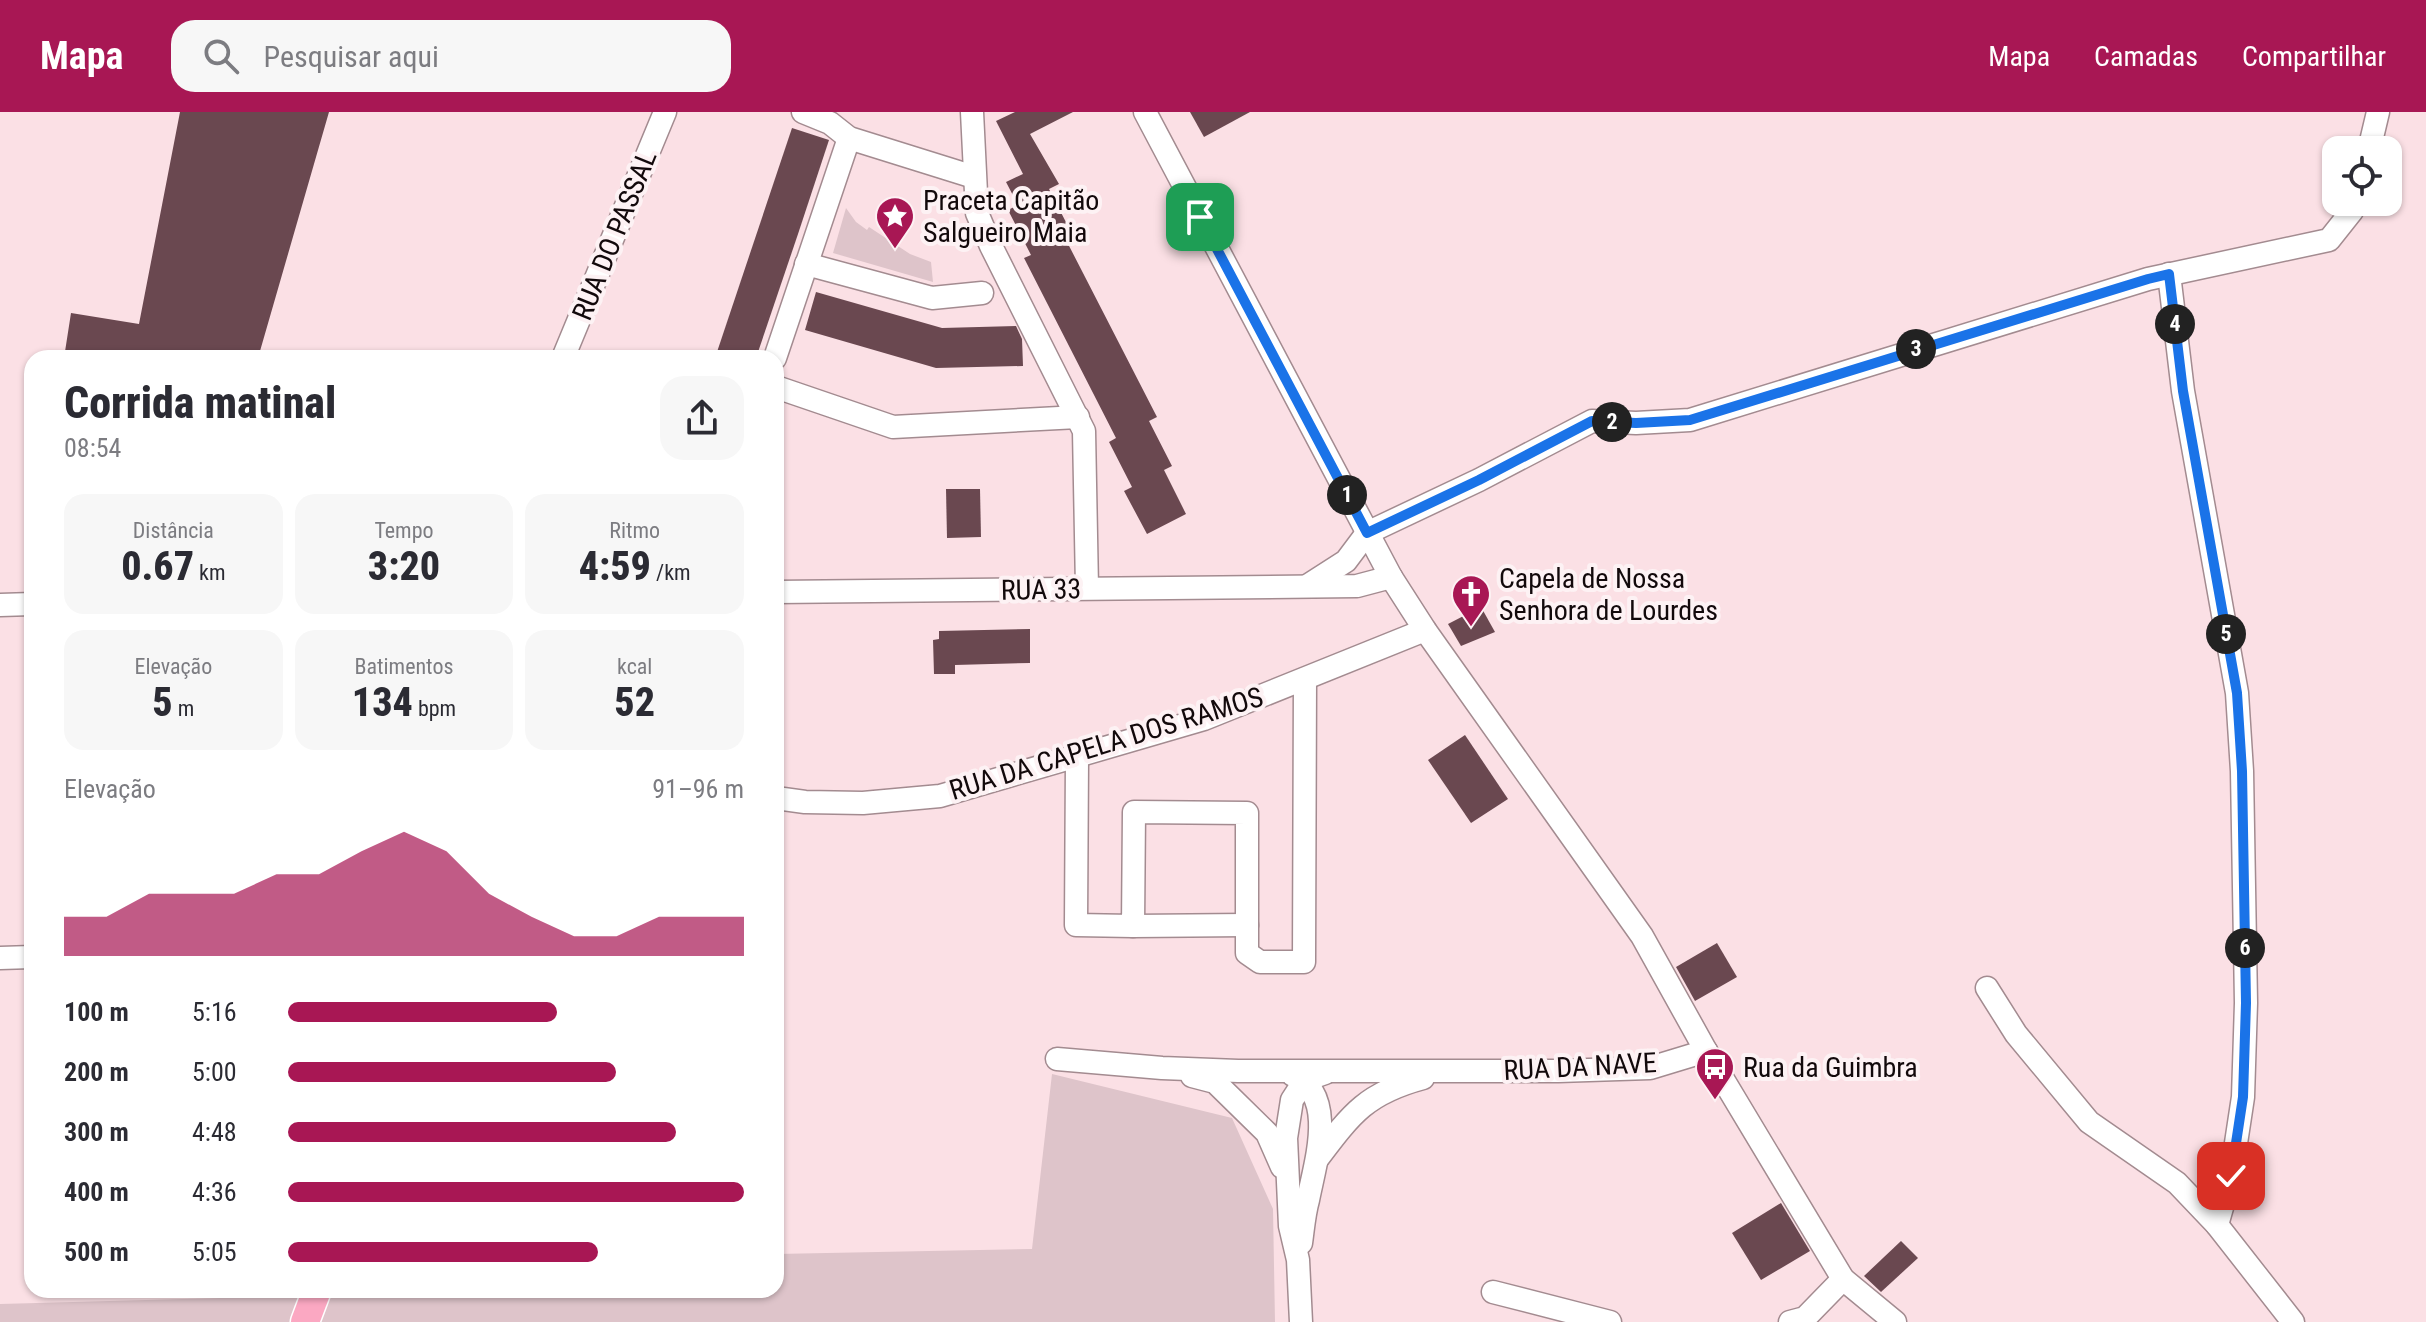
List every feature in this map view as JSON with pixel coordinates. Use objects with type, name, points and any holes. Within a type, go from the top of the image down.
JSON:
[{"type":"main road","points":[[305,1322],[314,1298]]},
{"type":"street","name":"RUA DO PASSAL","points":[[566,350],[665,112]]},
{"type":"street","points":[[803,112],[830,123],[849,138],[974,177]]},
{"type":"street","points":[[972,112],[977,213],[1084,431],[1087,588]]},
{"type":"street","points":[[1145,112],[1391,577],[1425,630],[1642,936],[1706,1051],[1843,1279],[1895,1322]]},
{"type":"street","points":[[2372,136],[2378,112]]},
{"type":"street","points":[[778,350],[849,138]]},
{"type":"street","points":[[1307,586],[1346,561],[1367,533],[1479,480],[1592,421],[1636,423],[1690,420],[1797,384],[2148,279],[2329,240],[2348,216]]},
{"type":"street","points":[[806,264],[932,298],[982,293]]},
{"type":"street","points":[[2169,274],[2183,391],[2237,693],[2242,771],[2246,1003],[2243,1097],[2231,1176],[2217,1225]]},
{"type":"street","points":[[784,390],[893,427],[1078,417]]},
{"type":"street","name":"RUA 33","points":[[784,592],[1357,586],[1391,577]]},
{"type":"street","points":[[0,605],[24,604]]},
{"type":"street","name":"RUA DA CAPELA DOS RAMOS","points":[[784,799],[863,803],[940,796],[1204,719],[1425,630]]},
{"type":"street","points":[[1133,926],[1134,812],[1247,813],[1247,953],[1260,962],[1304,962],[1305,679]]},
{"type":"street","points":[[1077,758],[1076,925],[1247,925]]},
{"type":"street","points":[[0,958],[24,957]]},
{"type":"street","points":[[1987,988],[2016,1034],[2089,1122],[2177,1183],[2217,1225],[2293,1322]]},
{"type":"street","name":"RUA DA NAVE","points":[[1057,1059],[1295,1076],[1330,1071],[1650,1068],[1706,1051]]},
{"type":"street","name":"RUA DA NAVE","points":[[1162,1068],[1215,1082],[1267,1133],[1282,1165],[1288,1191]]},
{"type":"street","name":"RUA DA NAVE","points":[[1318,1158],[1352,1113],[1395,1086],[1452,1071]]},
{"type":"street","name":"RUA DA NAVE","points":[[1295,1076],[1311,1087],[1319,1110],[1318,1158],[1307,1201],[1298,1260]]},
{"type":"street","name":"RUA DA NAVE","points":[[1295,1076],[1286,1138],[1290,1226],[1298,1260],[1301,1322]]},
{"type":"street","points":[[1790,1322],[1805,1318],[1843,1279]]},
{"type":"street","points":[[1493,1292],[1610,1322]]},
{"type":"shaded area","points":[[846,208],[856,222],[867,230],[869,227],[910,254],[931,262],[933,282],[833,253]]},
{"type":"shaded area","points":[[1052,1074],[1232,1118],[1273,1209],[1275,1322],[0,1322],[0,1304],[220,1298],[784,1298],[784,1254],[1032,1249]]},
{"type":"building","points":[[180,112],[329,112],[260,350],[65,350],[71,313],[139,324]]},
{"type":"building","points":[[1015,112],[1073,112],[1030,134],[1059,184],[1049,189],[1072,234],[1065,238],[1157,417],[1149,421],[1172,466],[1164,470],[1186,514],[1147,534],[1124,491],[1132,487],[1109,442],[1116,438],[1024,258],[1031,255],[1008,210],[1018,205],[1006,182],[1023,174],[996,121]]},
{"type":"building","points":[[1190,112],[1250,112],[1204,137]]},
{"type":"building","points":[[792,128],[829,140],[759,350],[718,350]]},
{"type":"building","points":[[816,292],[942,328],[1016,326],[1022,339],[1023,366],[936,368],[805,330]]},
{"type":"building","points":[[946,489],[980,489],[981,537],[947,538]]},
{"type":"building","name":"Capela de Nossa Senhora de Lourdes","points":[[1481,607],[1495,632],[1461,646],[1448,624]]},
{"type":"building","points":[[1030,629],[1030,663],[955,665],[955,674],[934,674],[933,640],[939,639],[939,631]]},
{"type":"building","points":[[1465,735],[1508,799],[1471,823],[1428,760]]},
{"type":"building","points":[[1717,943],[1737,977],[1695,1001],[1676,967]]},
{"type":"building","points":[[1781,1203],[1810,1251],[1761,1280],[1732,1233]]},
{"type":"building","points":[[1901,1241],[1918,1258],[1881,1292],[1864,1276]]},
{"type":"place","name":"Praceta Capitão Salgueiro Maia","points":[[895,250]]},
{"type":"place","name":"Capela de Nossa Senhora de Lourdes","points":[[1471,628]]},
{"type":"place","name":"Rua da Guimbra","points":[[1715,1101]]},
{"type":"route","points":[[1200,217],[1367,533],[1479,480],[1592,421],[1636,423],[1690,420],[1782,389],[2169,274],[2183,391],[2237,693],[2242,771],[2246,1003],[2243,1097],[2231,1176]]}]
